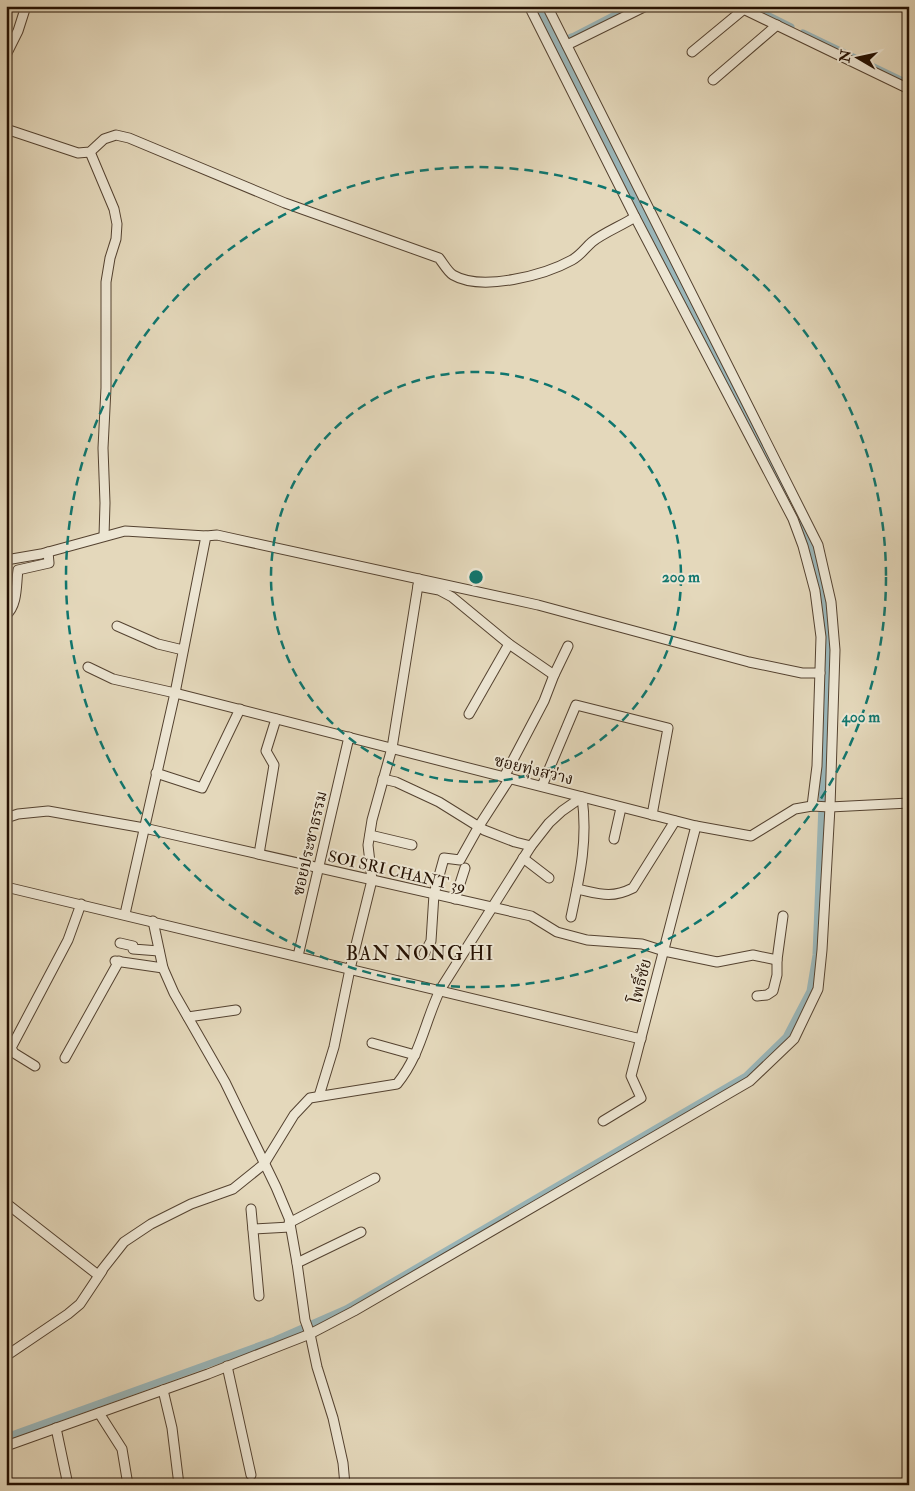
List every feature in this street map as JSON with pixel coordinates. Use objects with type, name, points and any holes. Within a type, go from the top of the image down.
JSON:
[{"type":"street","points":[[6,55],[18,31],[27,6]]},
{"type":"street","points":[[529,6],[793,519],[803,546],[815,591],[821,637],[817,766],[821,807]]},
{"type":"street","points":[[6,1446],[227,1366],[308,1327],[354,1311],[750,1080],[794,1039],[818,989],[822,950],[821,807],[834,650],[831,602],[818,545],[547,6]]},
{"type":"street","points":[[567,45],[646,6]]},
{"type":"street","points":[[692,52],[741,8],[909,89]]},
{"type":"street","points":[[712,80],[777,25]]},
{"type":"street","points":[[6,129],[78,153],[90,152],[104,139],[116,135],[129,138],[285,203],[439,258],[452,274],[465,280],[488,282],[517,280],[549,271],[580,255],[592,242],[636,217]]},
{"type":"street","points":[[90,152],[114,209],[118,224],[106,282],[106,388],[103,448],[104,536]]},
{"type":"street","points":[[6,560],[48,552],[126,531],[217,535],[419,582],[544,606],[749,662],[802,672],[820,673]]},
{"type":"street","points":[[125,914],[175,693],[206,536]]},
{"type":"street","points":[[6,615],[11,611],[14,603],[18,570],[48,563],[48,552]]},
{"type":"street","points":[[419,582],[452,597],[509,644],[554,675]]},
{"type":"street","points":[[320,1096],[334,1047],[350,969],[372,880],[368,845],[372,820],[392,748],[419,582]]},
{"type":"street","points":[[117,626],[158,644],[183,650]]},
{"type":"street","points":[[469,714],[509,644]]},
{"type":"street","points":[[424,954],[431,941],[434,894],[444,858],[460,860],[507,778],[568,646]]},
{"type":"street","name":"ซอยทุ่งสว่าง","points":[[88,667],[113,679],[240,709],[622,808],[696,826],[751,836],[795,809],[909,803]]},
{"type":"street","points":[[542,786],[576,705],[668,728],[652,815]]},
{"type":"street","points":[[156,773],[202,788],[240,709]]},
{"type":"street","points":[[259,854],[274,766],[266,751],[276,719]]},
{"type":"street","name":"ซอยประชาธรรม","points":[[298,956],[350,737]]},
{"type":"street","points":[[383,778],[439,802],[479,826],[515,842],[531,846]]},
{"type":"street","points":[[6,1203],[98,1275],[124,1242],[151,1224],[191,1204],[233,1189],[264,1164],[294,1115],[310,1098],[397,1084],[406,1073],[415,1055],[440,990],[523,858],[549,823],[582,797],[585,817],[582,867],[571,917]]},
{"type":"street","points":[[614,839],[622,808]]},
{"type":"street","name":"SOI SRI CHANT 39","points":[[6,818],[18,814],[48,811],[144,828],[531,916],[556,932],[587,940],[642,944],[664,951],[717,962],[753,955],[777,960]]},
{"type":"street","points":[[577,889],[606,895],[622,894],[633,888],[675,821]]},
{"type":"street","name":"โพธิ์ชัย","points":[[603,1121],[641,1098],[631,1076],[696,826]]},
{"type":"street","points":[[370,835],[412,845]]},
{"type":"street","points":[[523,858],[550,878]]},
{"type":"street","points":[[455,899],[465,868]]},
{"type":"street","points":[[6,887],[641,1039]]},
{"type":"street","points":[[35,1066],[14,1053],[10,1048],[68,940],[81,904]]},
{"type":"street","points":[[757,996],[767,995],[773,991],[777,975],[777,960],[783,916]]},
{"type":"street","points":[[153,921],[163,968],[174,993],[225,1082],[289,1218],[308,1327],[317,1367],[337,1435],[343,1463],[345,1485]]},
{"type":"street","points":[[120,943],[133,946],[132,949],[159,951]]},
{"type":"street","points":[[65,1058],[117,961],[163,968]]},
{"type":"street","points":[[188,1017],[236,1010]]},
{"type":"street","points":[[372,1044],[415,1055]]},
{"type":"street","points":[[252,1229],[290,1225],[375,1178]]},
{"type":"street","points":[[251,1209],[259,1296]]},
{"type":"street","points":[[297,1263],[361,1232]]},
{"type":"street","points":[[6,1356],[80,1304],[104,1268]]},
{"type":"street","points":[[227,1366],[251,1475]]},
{"type":"street","points":[[162,1390],[172,1428],[179,1485]]},
{"type":"street","points":[[99,1413],[122,1449],[128,1485]]},
{"type":"street","points":[[56,1428],[68,1485]]},
{"type":"waterway","points":[[538,6],[788,500]]},
{"type":"waterway","points":[[571,37],[632,6]]},
{"type":"waterway","points":[[749,6],[791,27]]},
{"type":"waterway","points":[[803,33],[909,84]]},
{"type":"waterway","points":[[6,1437],[275,1340],[346,1309],[746,1076],[786,1037],[810,991],[816,955],[828,654],[824,604],[812,548],[795,514]]},
{"type":"district","name":"BAN NONG HI","points":[[420,953]]}]
